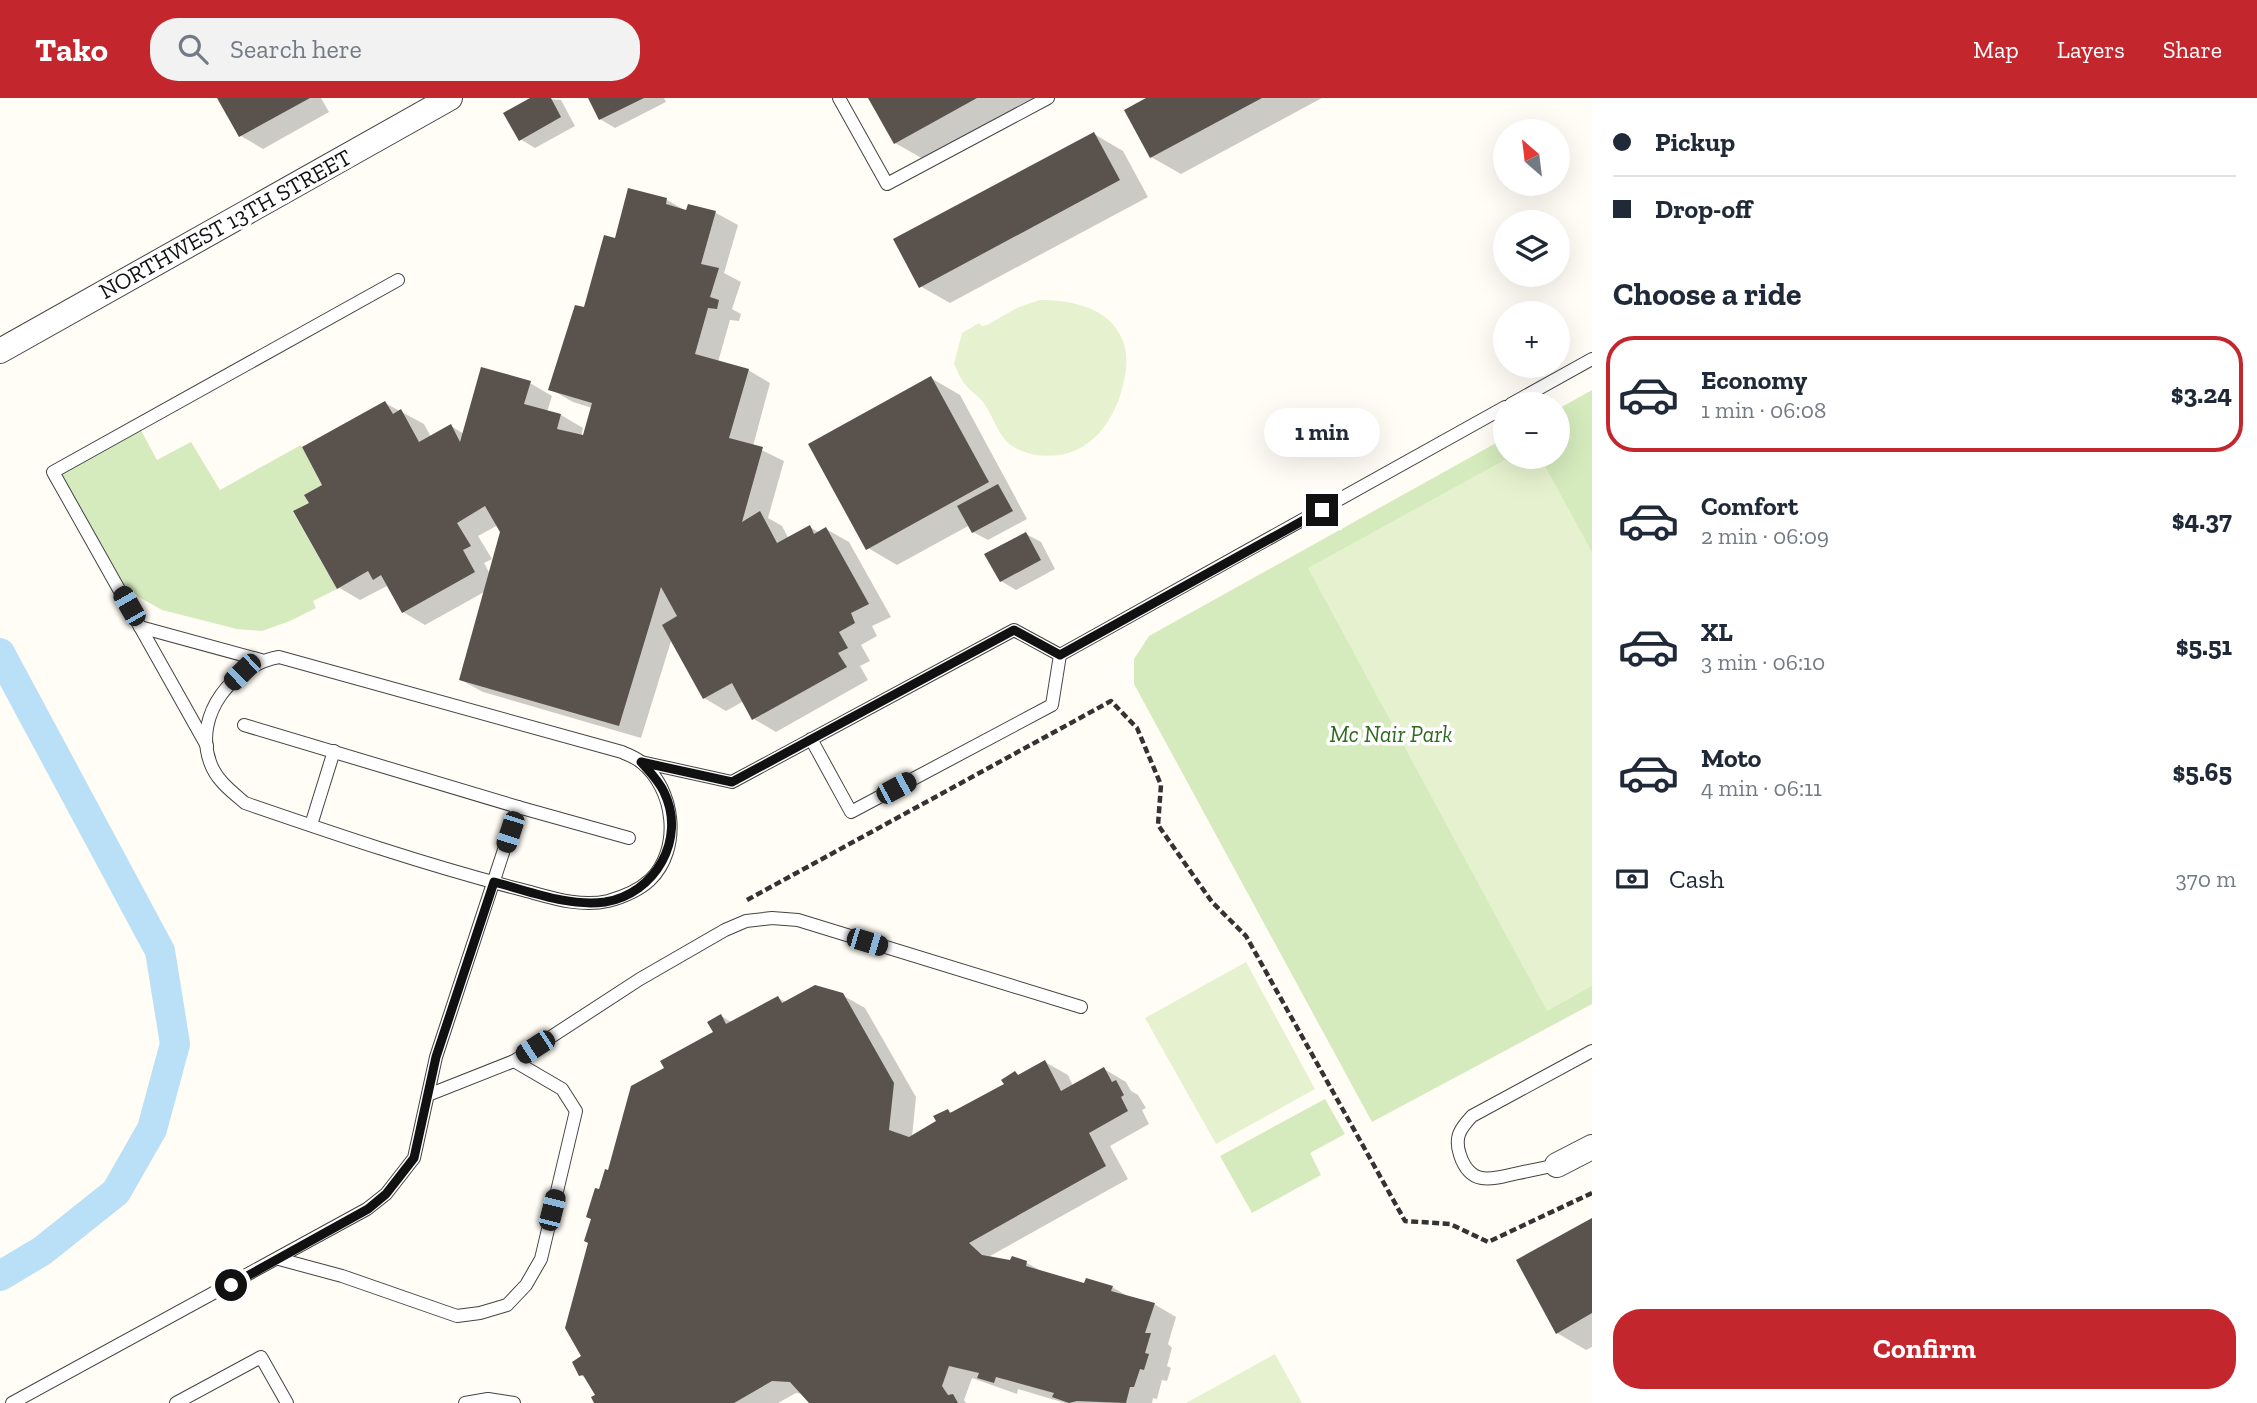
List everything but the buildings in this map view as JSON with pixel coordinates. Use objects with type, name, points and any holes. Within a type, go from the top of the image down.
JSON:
[{"type":"street","name":"NORTHWEST 13TH STREET","points":[[0,351],[450,98]]},
{"type":"street","points":[[1557,1166],[1592,1147]]},
{"type":"lane","points":[[839,98],[887,184],[1048,98]]},
{"type":"lane","points":[[207,747],[53,472],[398,280]]},
{"type":"lane","points":[[1533,392],[1592,359]]},
{"type":"lane","points":[[1060,655],[1493,414]]},
{"type":"lane","points":[[140,627],[261,660]]},
{"type":"lane","points":[[641,762],[664,791],[670,811],[666,857],[651,880],[630,894],[605,902],[575,903],[406,857],[244,803],[218,778],[210,762],[207,725],[225,689],[242,672],[261,660],[279,657],[622,752],[641,762],[732,782],[1014,630],[1060,655]]},
{"type":"lane","points":[[811,739],[851,812],[1052,705],[1060,655]]},
{"type":"lane","points":[[244,725],[629,838]]},
{"type":"lane","points":[[311,825],[334,751]]},
{"type":"lane","points":[[12,1403],[279,1259],[368,1209],[386,1194],[414,1158],[436,1057],[518,807]]},
{"type":"lane","points":[[428,1095],[514,1061],[640,979],[746,920],[798,920],[1081,1007]]},
{"type":"lane","points":[[1557,1166],[1489,1180],[1474,1176],[1464,1166],[1458,1147],[1458,1131],[1472,1116],[1592,1051]]},
{"type":"lane","points":[[279,1259],[342,1276],[457,1316],[507,1305],[526,1285],[541,1259],[576,1111],[562,1089],[514,1061]]},
{"type":"lane","points":[[176,1403],[261,1357],[287,1403]]},
{"type":"lane","points":[[465,1403],[488,1399],[514,1403]]},
{"type":"path","points":[[740,904],[1111,701],[1137,729],[1161,785],[1158,825],[1212,902],[1246,936],[1405,1221],[1450,1224],[1488,1242],[1592,1193]]},
{"type":"green space","points":[[1040,300],[1076,304],[1108,319],[1116,328],[1126,354],[1120,397],[1105,425],[1096,437],[1084,446],[1054,456],[1030,454],[1008,443],[983,402],[968,388],[954,364],[962,333],[979,323],[982,326],[987,325],[1019,307]]},
{"type":"green space","name":"Mc Nair Park","points":[[1592,390],[1592,1004],[1372,1122],[1134,684],[1134,659],[1149,636],[1493,445],[1493,469],[1570,469],[1570,402]]},
{"type":"green space","points":[[138,425],[157,460],[191,442],[220,490],[301,445],[322,485],[305,495],[309,503],[293,512],[337,589],[313,601],[316,608],[262,631],[237,629],[162,610],[139,597],[121,582],[53,472]]},
{"type":"green space","points":[[1493,466],[1493,469],[1547,469],[1592,552],[1592,986],[1547,1011],[1308,568]]},
{"type":"green space","points":[[1246,962],[1315,1089],[1216,1144],[1145,1018]]},
{"type":"green space","points":[[1325,1099],[1345,1134],[1310,1153],[1321,1175],[1252,1213],[1220,1156]]},
{"type":"green space","points":[[1275,1354],[1302,1403],[1186,1403]]},
{"type":"waterway","points":[[0,653],[160,951],[175,1044],[152,1129],[116,1192],[42,1251],[0,1276]]},
{"type":"route","points":[[231,1285],[368,1209],[386,1194],[414,1158],[436,1057],[494,882],[575,903],[605,902],[630,894],[651,880],[666,857],[670,811],[664,791],[641,762],[732,782],[1014,630],[1060,655],[1322,510]]}]
